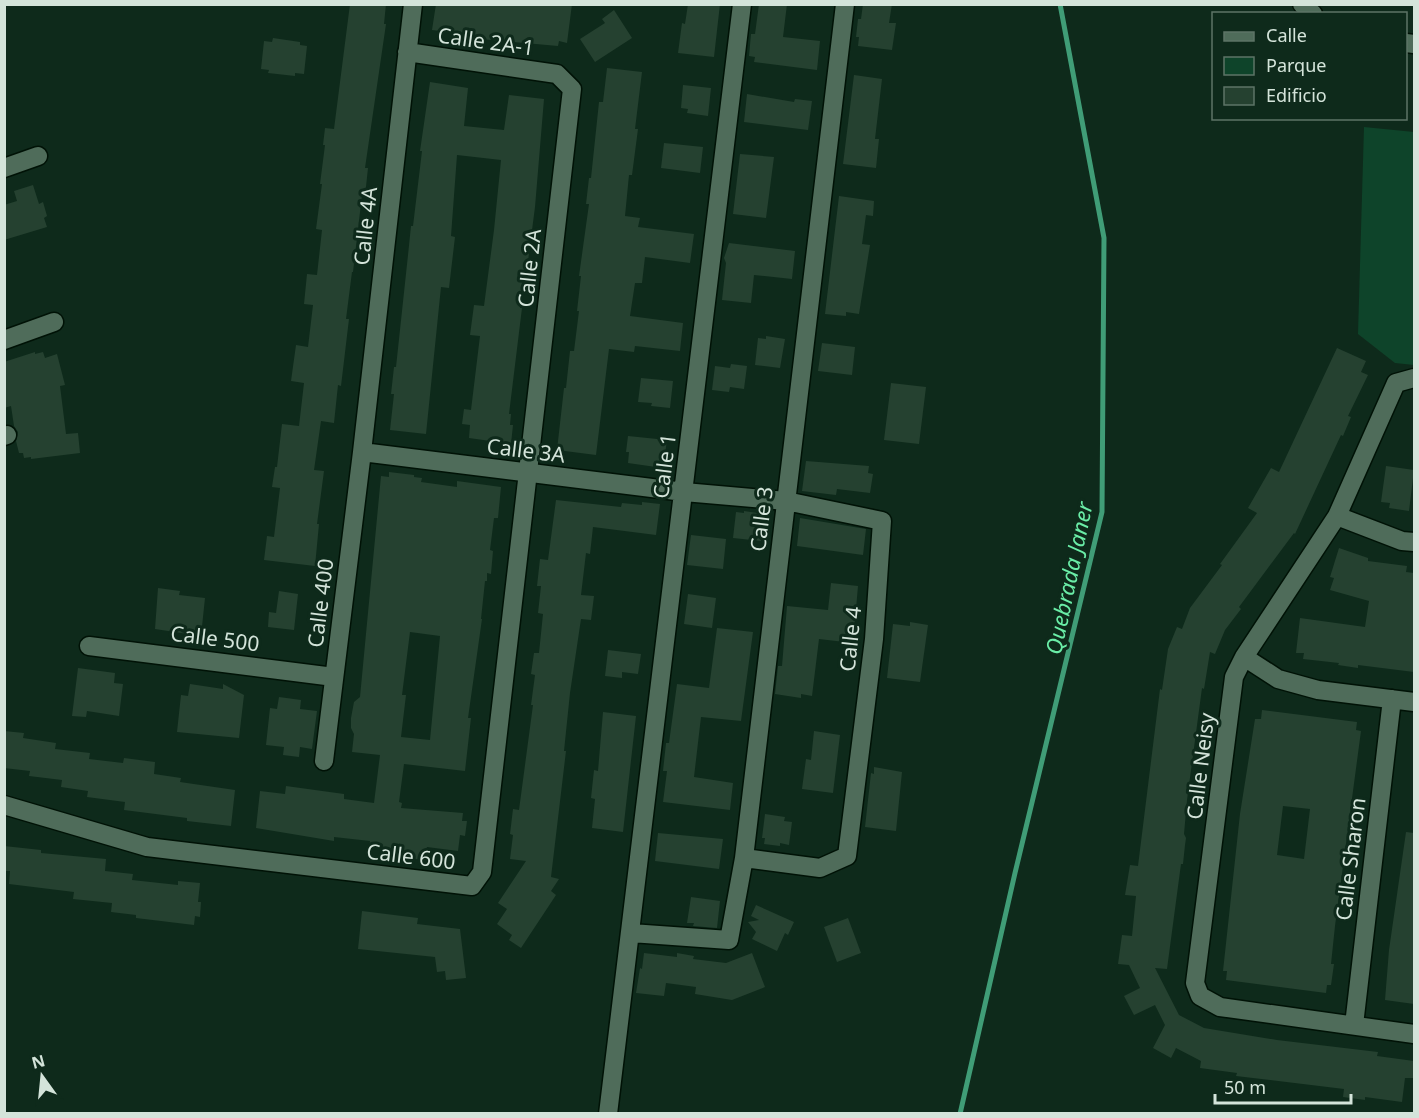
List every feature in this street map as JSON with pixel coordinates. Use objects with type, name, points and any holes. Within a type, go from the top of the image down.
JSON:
[{"type":"street","name":"Calle 4A","points":[[362,452],[413,4]]},
{"type":"street","name":"Calle 1","points":[[608,1113],[742,4]]},
{"type":"street","name":"Calle 3","points":[[631,933],[729,940],[744,858],[845,4]]},
{"type":"street","name":"Calle 2A-1","points":[[407,52],[557,74]]},
{"type":"street","name":"Calle 2A","points":[[528,473],[572,89],[557,74]]},
{"type":"street","points":[[4,168],[38,156]]},
{"type":"street","points":[[4,340],[54,322]]},
{"type":"street","name":"Calle Neisy","points":[[1414,378],[1396,383],[1337,516],[1244,657],[1234,677],[1195,983],[1200,996],[1220,1008],[1414,1034]]},
{"type":"street","name":"Calle 3A","points":[[362,452],[684,492]]},
{"type":"street","name":"Calle 400","points":[[324,761],[362,452]]},
{"type":"street","name":"Calle 600","points":[[4,806],[147,847],[472,886],[482,873],[528,473]]},
{"type":"street","name":"Calle 4","points":[[684,492],[786,501],[882,521],[874,639],[847,856],[820,868],[744,858]]},
{"type":"street","points":[[1337,516],[1402,541],[1414,542]]},
{"type":"street","name":"Calle 500","points":[[89,646],[334,676]]},
{"type":"street","points":[[1244,657],[1278,679],[1318,690],[1414,702]]},
{"type":"street","name":"Calle Sharon","points":[[1353,1025],[1392,699]]},
{"type":"green space","points":[[1364,127],[1414,132],[1414,365],[1395,363],[1358,334]]},
{"type":"building","points":[[350,4],[386,4],[384,24],[386,24],[365,168],[368,168],[365,196],[362,195],[346,319],[349,319],[341,386],[338,385],[334,423],[321,421],[314,470],[324,471],[317,524],[319,524],[315,566],[264,560],[267,536],[274,537],[280,488],[272,487],[275,467],[277,467],[282,424],[299,426],[304,383],[291,381],[296,345],[308,347],[313,305],[304,304],[307,274],[317,275],[322,230],[316,229],[322,184],[320,184],[325,128],[334,129]]},
{"type":"building","points":[[436,4],[572,4],[567,43],[559,41],[558,46],[501,41],[432,30]]},
{"type":"building","points":[[688,4],[720,4],[714,57],[678,53],[682,23],[685,24]]},
{"type":"building","points":[[759,4],[787,4],[783,37],[820,41],[817,70],[754,62],[755,57],[749,56],[751,34],[755,34]]},
{"type":"building","points":[[863,4],[892,4],[889,23],[896,23],[892,50],[858,46],[859,37],[856,37],[858,19],[861,19]]},
{"type":"building","points":[[614,10],[632,38],[595,62],[580,39],[605,23],[602,19]]},
{"type":"building","points":[[273,38],[300,42],[300,45],[307,46],[304,74],[295,73],[295,76],[268,73],[269,70],[261,69],[264,41],[272,42]]},
{"type":"building","points":[[607,68],[642,72],[635,129],[638,129],[632,175],[629,175],[625,216],[640,218],[638,227],[694,234],[690,263],[645,257],[642,283],[635,283],[630,316],[683,323],[680,351],[635,346],[634,352],[609,349],[596,455],[557,450],[570,351],[574,351],[579,311],[577,311],[581,276],[579,276],[589,204],[586,204],[589,178],[591,178],[599,102],[603,102]]},
{"type":"building","points":[[854,75],[882,79],[875,139],[879,139],[876,168],[843,164]]},
{"type":"building","points":[[430,82],[468,88],[464,126],[504,130],[509,95],[544,99],[535,207],[527,269],[524,269],[520,308],[522,308],[509,414],[511,414],[510,425],[513,425],[511,444],[469,438],[470,425],[462,424],[464,409],[471,410],[480,336],[470,335],[474,305],[484,306],[501,160],[457,155],[451,236],[455,237],[449,288],[441,287],[426,434],[390,430],[394,367],[396,367],[411,226],[413,226],[422,151],[420,151]]},
{"type":"building","points":[[683,85],[711,88],[708,116],[687,113],[688,109],[681,108]]},
{"type":"building","points":[[747,94],[794,102],[795,99],[812,101],[808,130],[744,122]]},
{"type":"building","points":[[664,143],[703,147],[700,173],[661,168]]},
{"type":"building","points":[[740,154],[774,157],[766,218],[733,214]]},
{"type":"building","points":[[33,185],[39,204],[43,202],[47,227],[4,240],[4,205],[17,201],[14,191]]},
{"type":"building","points":[[839,196],[874,201],[873,216],[866,215],[862,244],[870,245],[859,314],[846,312],[846,316],[825,314]]},
{"type":"building","points":[[729,243],[795,251],[792,279],[754,275],[751,303],[722,300],[726,263],[724,258]]},
{"type":"building","points":[[766,336],[785,339],[780,368],[755,365],[758,338],[766,339]]},
{"type":"building","points":[[822,343],[855,347],[852,375],[818,371]]},
{"type":"building","points":[[1337,348],[1366,361],[1361,372],[1368,375],[1348,416],[1351,417],[1343,436],[1341,435],[1295,534],[1239,607],[1241,609],[1225,630],[1215,654],[1210,652],[1204,689],[1202,688],[1187,800],[1183,864],[1181,864],[1167,969],[1155,968],[1179,1015],[1204,1028],[1277,1040],[1378,1052],[1377,1056],[1414,1061],[1413,1078],[1405,1078],[1402,1102],[1365,1097],[1365,1100],[1343,1097],[1344,1089],[1236,1076],[1237,1073],[1200,1068],[1201,1061],[1176,1048],[1171,1058],[1153,1048],[1165,1025],[1155,1005],[1134,1015],[1124,996],[1140,988],[1129,965],[1118,964],[1122,935],[1132,936],[1136,896],[1125,895],[1130,865],[1138,866],[1160,689],[1162,690],[1168,649],[1177,627],[1182,629],[1190,608],[1257,513],[1248,508],[1271,468],[1279,472]]},
{"type":"building","points":[[35,352],[35,354],[43,352],[45,358],[57,354],[65,385],[60,386],[66,434],[78,433],[80,453],[31,459],[31,457],[24,458],[23,453],[19,453],[16,441],[18,432],[14,426],[11,406],[4,408],[4,362]]},
{"type":"building","points":[[731,364],[747,366],[744,389],[730,387],[729,392],[712,390],[715,366],[730,368]]},
{"type":"building","points":[[641,378],[673,381],[670,408],[638,402]]},
{"type":"building","points":[[891,383],[926,387],[919,444],[884,440]]},
{"type":"building","points":[[628,436],[667,440],[663,468],[628,463],[629,452],[626,452]]},
{"type":"building","points":[[806,461],[869,466],[868,473],[873,474],[870,493],[837,489],[836,495],[802,491]]},
{"type":"building","points":[[1386,466],[1414,470],[1409,511],[1389,508],[1390,503],[1381,502]]},
{"type":"building","points":[[389,472],[414,475],[414,477],[422,478],[421,482],[457,487],[457,481],[501,487],[498,518],[494,518],[490,550],[493,551],[491,574],[487,573],[487,581],[485,581],[468,718],[471,718],[465,771],[404,764],[399,802],[402,803],[401,808],[463,813],[462,821],[467,821],[465,836],[460,835],[458,851],[427,847],[426,860],[404,858],[405,852],[369,848],[370,841],[334,837],[334,841],[256,828],[260,791],[285,794],[286,786],[344,794],[344,799],[374,803],[380,755],[352,752],[354,734],[351,728],[351,718],[354,702],[360,697],[381,476],[389,477]],"holes":[[[410,632],[440,636],[430,740],[401,737],[406,695],[402,695]]]},
{"type":"building","points":[[556,500],[621,507],[622,503],[660,504],[656,535],[593,527],[590,554],[586,553],[581,595],[594,596],[591,620],[581,619],[570,693],[564,751],[566,751],[551,877],[559,879],[551,891],[556,895],[521,948],[509,940],[512,935],[497,924],[507,909],[498,903],[526,861],[510,859],[513,835],[510,834],[513,809],[519,810],[533,705],[531,705],[535,675],[531,674],[534,653],[539,653],[543,614],[538,613],[541,586],[537,586],[540,559],[548,560]]},
{"type":"building","points":[[744,511],[764,514],[761,541],[733,538],[736,512],[744,513]]},
{"type":"building","points":[[800,518],[866,529],[863,555],[797,546]]},
{"type":"building","points":[[691,535],[726,539],[723,569],[687,565]]},
{"type":"building","points":[[1339,548],[1368,558],[1368,561],[1407,566],[1406,572],[1414,573],[1414,672],[1358,665],[1358,668],[1338,665],[1339,663],[1303,659],[1304,653],[1296,653],[1300,618],[1365,627],[1369,601],[1330,590],[1334,578],[1330,577]]},
{"type":"building","points":[[831,583],[858,586],[853,643],[819,639],[812,696],[801,694],[801,698],[775,694],[778,666],[782,666],[787,606],[828,610]]},
{"type":"building","points":[[158,588],[180,591],[179,595],[205,598],[201,636],[155,629]]},
{"type":"building","points":[[279,591],[298,594],[294,630],[268,627],[269,612],[276,613]]},
{"type":"building","points":[[688,594],[716,598],[712,628],[684,624]]},
{"type":"building","points":[[910,622],[928,625],[920,682],[887,678],[893,624],[910,626]]},
{"type":"building","points":[[717,628],[753,632],[741,721],[701,717],[694,777],[733,783],[730,810],[663,802],[667,771],[663,771],[666,743],[669,743],[677,684],[709,688]]},
{"type":"building","points":[[608,650],[641,654],[638,674],[622,672],[622,678],[605,676]]},
{"type":"building","points":[[78,668],[115,673],[114,683],[123,684],[119,716],[87,711],[86,717],[72,716]]},
{"type":"building","points":[[190,684],[223,689],[223,684],[244,695],[239,738],[177,732],[181,695],[188,696]]},
{"type":"building","points":[[279,697],[301,700],[300,709],[317,711],[312,749],[300,747],[299,757],[283,755],[284,747],[266,745],[270,708],[277,709]]},
{"type":"building","points":[[1262,710],[1357,722],[1356,730],[1361,731],[1335,926],[1331,964],[1334,964],[1331,985],[1327,985],[1326,993],[1226,980],[1227,971],[1223,971],[1240,814],[1255,719],[1261,719]],"holes":[[[1283,806],[1310,809],[1304,859],[1277,855]]]},
{"type":"building","points":[[603,712],[636,716],[623,832],[592,828],[595,799],[591,798],[594,770],[598,771]]},
{"type":"building","points":[[4,731],[24,733],[23,738],[56,743],[55,749],[90,753],[89,759],[123,763],[124,758],[155,762],[154,774],[181,778],[180,782],[235,790],[231,826],[124,810],[125,802],[87,797],[88,791],[61,787],[62,780],[29,776],[30,771],[4,768]]},
{"type":"building","points":[[814,731],[840,735],[833,793],[802,789],[806,759],[811,760]]},
{"type":"building","points":[[874,767],[902,772],[896,831],[865,827],[871,773],[874,774]]},
{"type":"building","points":[[765,814],[785,817],[784,821],[792,822],[789,845],[764,844],[765,838],[762,838]]},
{"type":"building","points":[[1406,832],[1414,833],[1414,1004],[1385,1000],[1389,950]]},
{"type":"building","points":[[658,833],[723,839],[719,869],[655,861]]},
{"type":"building","points":[[4,846],[41,850],[41,853],[106,859],[105,871],[133,874],[132,880],[178,885],[178,881],[200,883],[198,902],[201,902],[200,917],[195,916],[194,925],[136,918],[136,915],[111,912],[112,903],[73,899],[74,892],[9,884],[10,871],[4,871]]},
{"type":"building","points":[[691,897],[720,901],[717,928],[693,926],[694,923],[687,923]]},
{"type":"building","points":[[756,905],[794,922],[788,935],[785,933],[777,951],[752,939],[756,932],[748,922],[759,920],[751,916]]},
{"type":"building","points":[[362,911],[418,918],[417,924],[460,929],[466,978],[446,980],[445,971],[437,972],[435,957],[358,949]]},
{"type":"building","points":[[848,918],[861,953],[837,962],[824,927]]},
{"type":"building","points":[[644,953],[677,957],[677,953],[694,956],[693,959],[726,963],[752,953],[765,987],[732,1000],[695,994],[696,987],[666,983],[664,996],[636,993]]},
{"type":"waterway","name":"Quebrada Janer","points":[[960,1114],[1102,512],[1104,238],[1060,4]]}]
